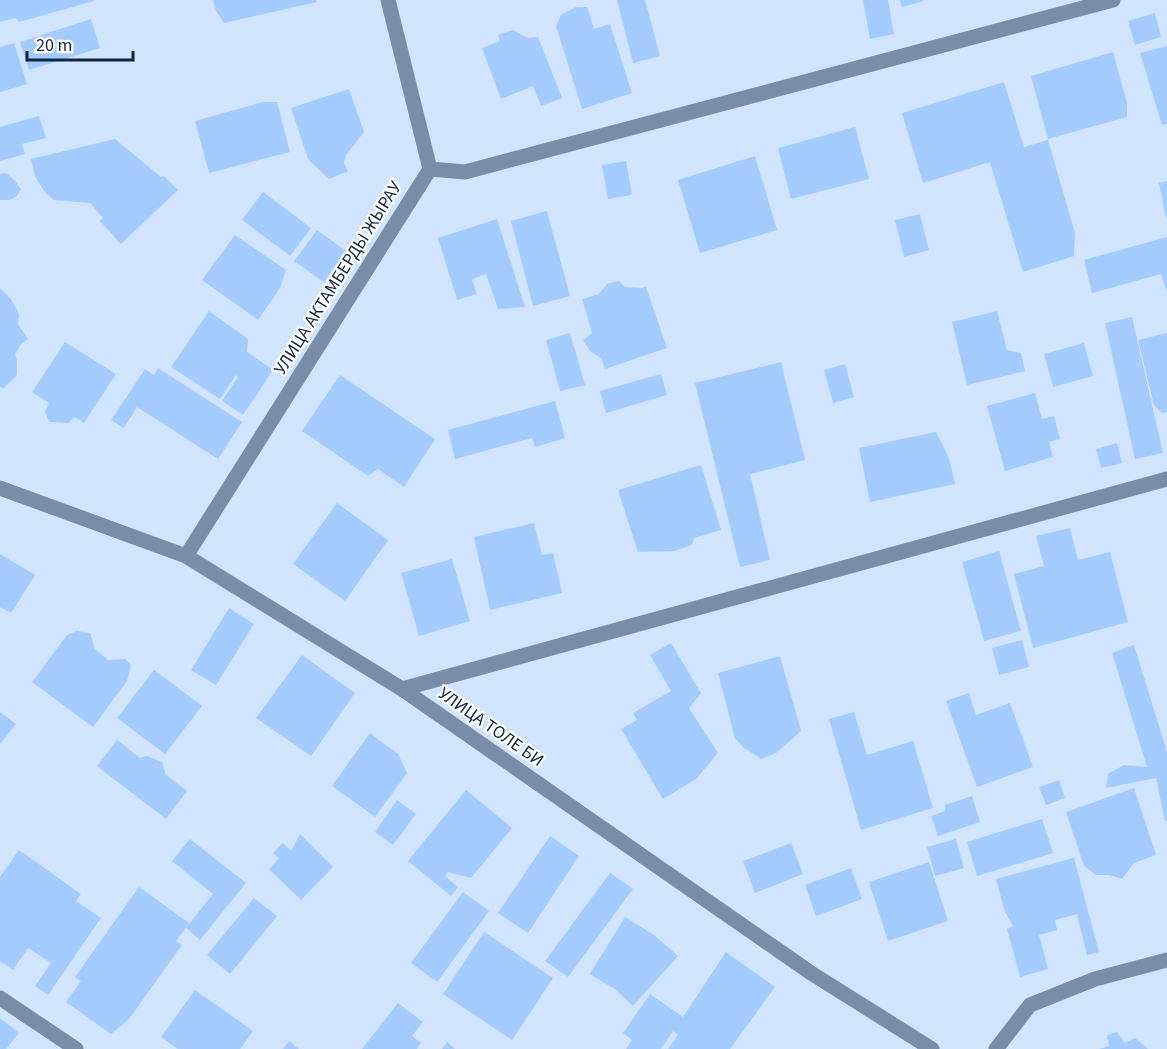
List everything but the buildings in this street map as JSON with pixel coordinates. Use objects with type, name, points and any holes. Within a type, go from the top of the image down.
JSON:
[{"type":"street","points":[[388,0],[430,168],[465,172],[1113,0]]},
{"type":"street","name":"УЛИЦА АКТАМБЕРДЫ ЖЫРАУ","points":[[186,556],[430,168]]},
{"type":"street","points":[[402,689],[1167,479]]},
{"type":"street","name":"УЛИЦА ТОЛЕ БИ","points":[[0,488],[186,556],[402,689],[811,973],[932,1049]]},
{"type":"street","points":[[996,1049],[1030,1005],[1095,979],[1167,960]]},
{"type":"street","points":[[0,998],[76,1049]]}]
